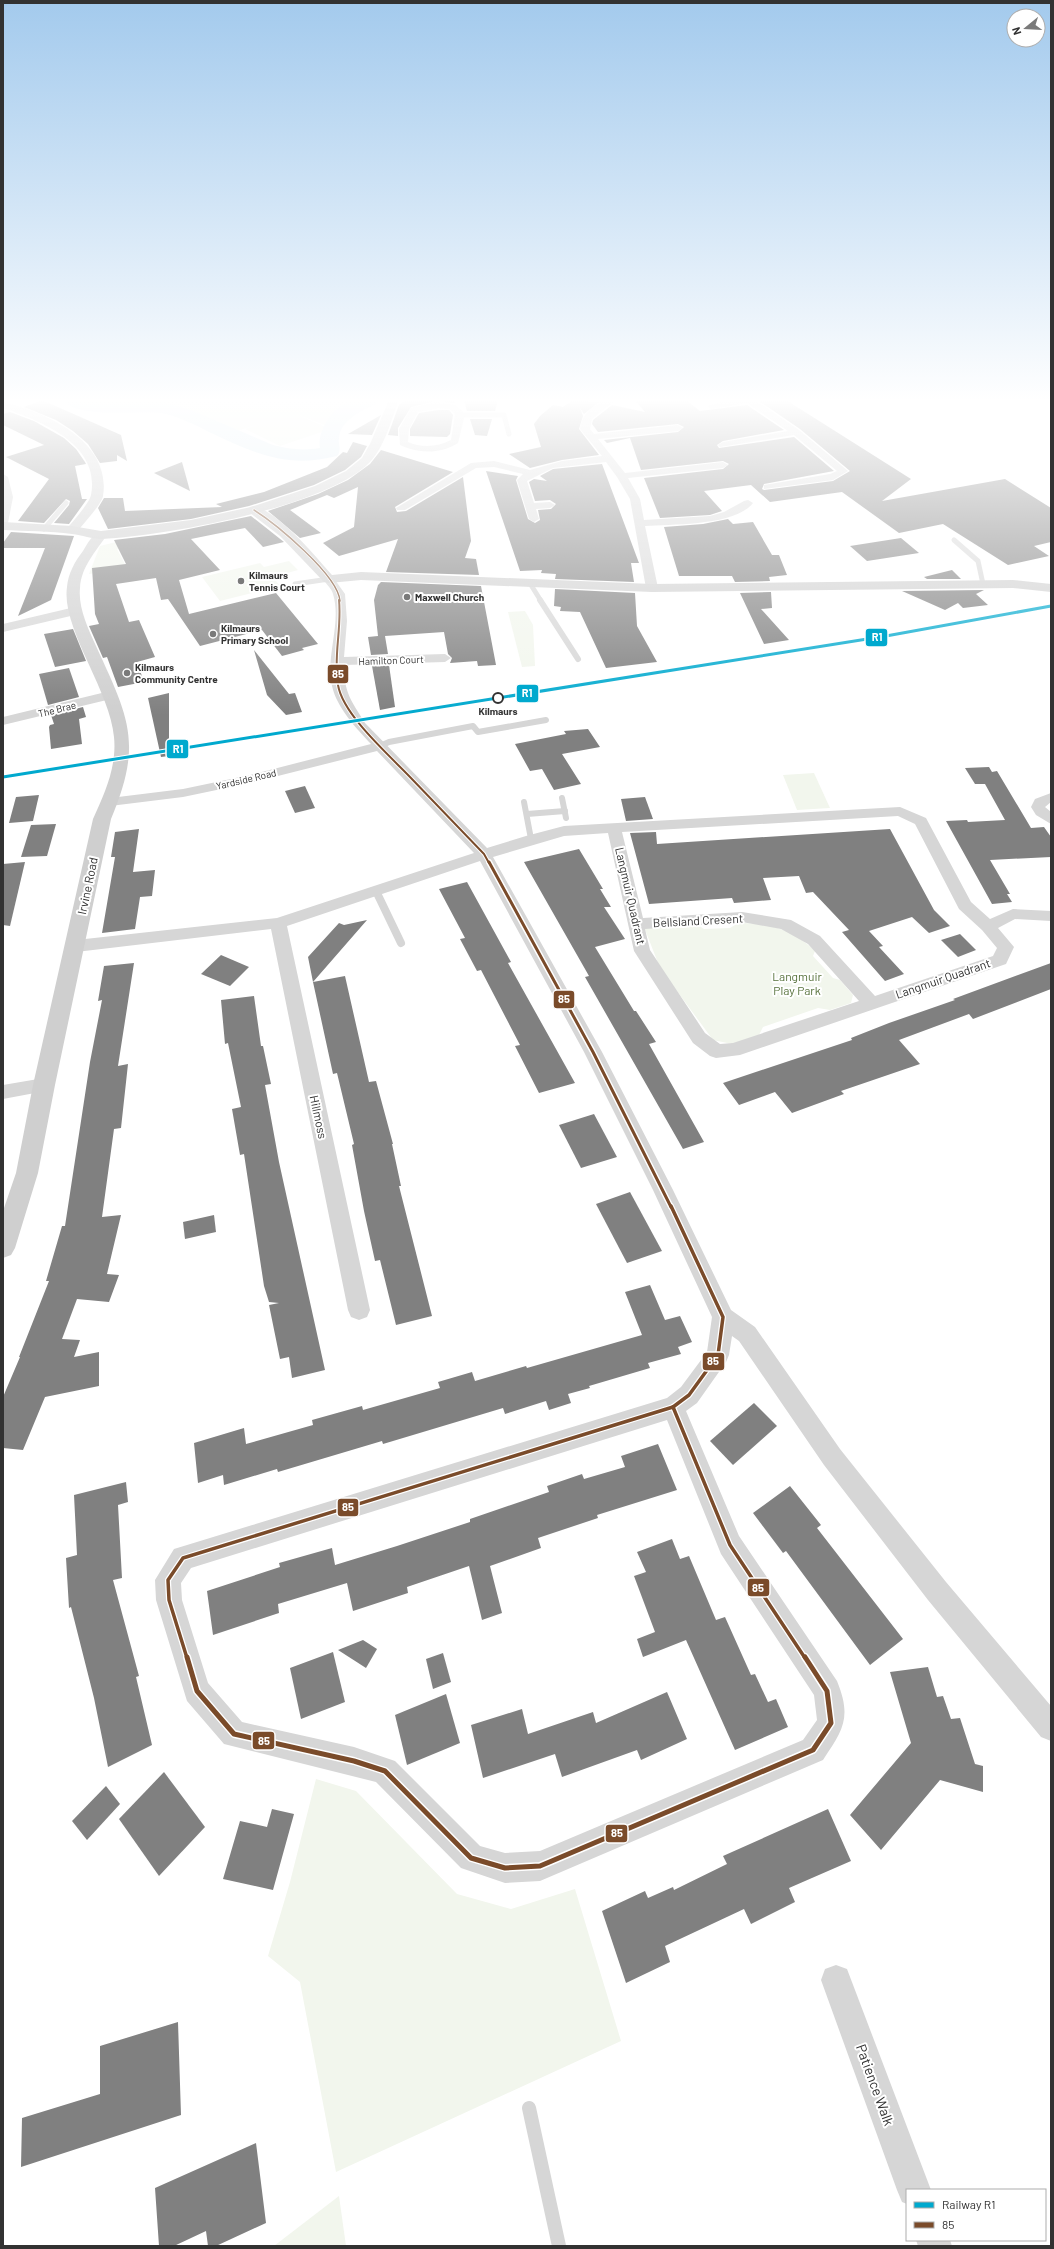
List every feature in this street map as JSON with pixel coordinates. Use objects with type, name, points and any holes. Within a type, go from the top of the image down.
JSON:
[{"type":"main road","points":[[72,530],[91,505]]},
{"type":"main road","points":[[3,526],[72,530],[101,535],[254,510],[269,505]]},
{"type":"main road","points":[[254,510],[268,518],[298,544],[329,579],[362,576],[531,585],[652,588],[983,584],[1013,584],[1051,588]]},
{"type":"main road","name":"Irvine Road","points":[[3,1248],[27,1173],[44,1085],[76,946],[102,819],[110,802],[123,760],[120,726],[110,695],[75,611],[72,587],[80,566],[92,545],[101,535]]},
{"type":"street","points":[[3,523],[6,505]]},
{"type":"street","points":[[401,508],[406,505]]},
{"type":"street","points":[[534,519],[530,507],[550,505]]},
{"type":"street","points":[[636,505],[652,588]]},
{"type":"street","points":[[640,523],[710,519],[728,514],[744,505]]},
{"type":"street","points":[[329,579],[339,594],[342,621],[337,661],[338,685],[343,698],[354,718],[484,854],[593,1052],[663,1190],[723,1317],[747,1334],[837,1463],[937,1591],[1051,1727]]},
{"type":"street","points":[[3,628],[75,611]]},
{"type":"street","name":"Hamilton Court","points":[[337,661],[445,658]]},
{"type":"street","name":"The Brae","points":[[3,721],[110,695]]},
{"type":"street","name":"Yardside Road","points":[[110,802],[183,793],[250,779],[380,746]]},
{"type":"street","points":[[1051,797],[1040,802],[1038,807],[1041,812],[1051,819]]},
{"type":"street","name":"Langmuir Quadrant","points":[[484,854],[531,838],[564,831],[614,828],[900,811],[921,821],[965,905],[988,926],[1006,947],[1000,960],[734,1050],[716,1051],[699,1038],[642,951],[614,828]]},
{"type":"street","points":[[76,946],[278,924],[484,854]]},
{"type":"street","points":[[988,926],[1013,914],[1051,916]]},
{"type":"street","name":"Bellsland Cresent","points":[[636,924],[742,917],[785,924],[814,940],[871,1003]]},
{"type":"street","name":"Hillmoss","points":[[278,924],[359,1310]]},
{"type":"street","points":[[3,1092],[44,1085]]},
{"type":"street","points":[[672,1406],[730,1545],[827,1691],[831,1723],[813,1750],[540,1866],[505,1868],[471,1858],[385,1771],[354,1761],[234,1734],[198,1691],[169,1600],[168,1580],[183,1558],[672,1406],[689,1395],[718,1355],[723,1317]]},
{"type":"street","name":"Patience Walk","points":[[836,1980],[914,2189]]},
{"type":"lane","points":[[44,529],[64,505]]},
{"type":"lane","points":[[954,540],[978,561],[983,584]]},
{"type":"lane","points":[[295,584],[329,579]]},
{"type":"lane","points":[[531,585],[578,659]]},
{"type":"lane","points":[[380,746],[389,742],[473,726],[478,732],[546,720]]},
{"type":"lane","points":[[527,814],[566,814],[562,798]]},
{"type":"lane","points":[[524,802],[531,838]]},
{"type":"lane","points":[[376,891],[401,943]]},
{"type":"lane","points":[[529,2108],[559,2246]]},
{"type":"green space","points":[[124,540],[125,547],[117,549],[126,566],[117,570],[89,574],[100,546]]},
{"type":"green space","name":"Kilmaurs Tennis Court","points":[[289,561],[298,570],[273,577],[280,586],[220,601],[202,577],[260,563],[264,567]]},
{"type":"green space","points":[[525,611],[533,625],[535,666],[522,667],[508,612]]},
{"type":"green space","points":[[814,773],[830,808],[797,810],[783,775]]},
{"type":"green space","name":"Langmuir Play Park","points":[[738,923],[770,926],[789,932],[798,937],[815,951],[813,956],[833,978],[840,980],[853,995],[851,1003],[830,1010],[818,1008],[763,1027],[759,1035],[732,1044],[713,1040],[660,968],[644,927],[698,925],[704,929],[730,928]]},
{"type":"green space","points":[[316,1779],[356,1791],[457,1894],[511,1909],[575,1889],[621,2041],[336,2172],[300,1982],[268,1956],[290,1882]]},
{"type":"green space","points":[[339,2196],[346,2246],[274,2246]]},
{"type":"building","points":[[30,505],[61,505],[44,523],[18,521]]},
{"type":"building","points":[[69,505],[83,505],[69,524],[54,523]]},
{"type":"building","points":[[100,505],[124,505],[125,511],[222,507],[218,505],[252,505],[191,519],[108,529],[98,508]]},
{"type":"building","points":[[286,505],[302,505],[290,510],[321,533],[300,538],[268,511]]},
{"type":"building","points":[[356,505],[398,505],[395,507],[397,512],[406,511],[416,505],[466,505],[471,541],[465,558],[476,559],[479,575],[386,572],[398,539],[339,556],[323,543],[354,527]]},
{"type":"building","points":[[498,505],[524,505],[528,519],[535,523],[540,520],[538,510],[551,509],[555,505],[617,505],[639,563],[631,563],[634,582],[555,579],[556,574],[541,573],[542,570],[520,571]]},
{"type":"building","points":[[655,505],[717,505],[722,511],[710,515],[660,518]]},
{"type":"building","points":[[860,505],[1046,505],[1051,508],[1051,542],[1034,546],[1049,556],[1008,565],[943,524],[899,533]]},
{"type":"building","points":[[251,516],[284,542],[263,547],[245,528],[191,539],[220,570],[179,580],[189,614],[276,593],[318,644],[302,648],[304,650],[282,656],[262,630],[200,646],[168,599],[161,600],[156,578],[116,584],[129,622],[139,620],[155,657],[137,662],[144,682],[118,687],[107,657],[103,658],[89,626],[99,624],[95,614],[92,568],[126,564],[114,540],[165,534]]},
{"type":"building","points":[[728,519],[733,524],[753,522],[772,555],[779,555],[787,575],[769,577],[770,581],[735,582],[732,576],[679,576],[664,527],[703,524]]},
{"type":"building","points":[[11,532],[74,536],[51,600],[18,616],[45,548],[3,548],[3,543]]},
{"type":"building","points":[[901,538],[919,553],[867,561],[850,546]]},
{"type":"building","points":[[952,570],[961,579],[927,579],[924,577]]},
{"type":"building","points":[[381,582],[481,586],[496,665],[478,666],[477,661],[450,663],[452,658],[448,654],[444,632],[385,636],[388,654],[371,655],[368,637],[378,636],[374,600],[378,585]]},
{"type":"building","points":[[555,589],[635,593],[637,626],[657,662],[606,668],[580,612],[560,611],[561,607],[554,606]]},
{"type":"building","points":[[984,590],[976,594],[988,605],[963,608],[958,603],[945,610],[902,591]]},
{"type":"building","points":[[771,592],[772,608],[761,609],[789,640],[764,644],[740,593]]},
{"type":"building","points":[[73,629],[86,661],[55,667],[44,634]]},
{"type":"building","points":[[254,650],[289,694],[295,693],[302,712],[286,715],[267,695]]},
{"type":"building","points":[[389,665],[395,707],[380,710],[372,666]]},
{"type":"building","points":[[69,668],[79,697],[48,705],[39,674]]},
{"type":"building","points":[[169,693],[169,756],[161,757],[148,698]]},
{"type":"building","points":[[83,707],[86,717],[79,719],[82,744],[51,749],[49,727],[50,725],[54,724],[51,715]]},
{"type":"building","points":[[588,729],[600,747],[562,754],[581,784],[554,790],[542,769],[530,771],[515,744],[566,734],[564,731]]},
{"type":"building","points":[[989,767],[992,772],[997,771],[1031,828],[1044,827],[1051,837],[1051,857],[990,860],[1010,894],[1007,894],[1012,902],[992,904],[946,821],[967,820],[968,822],[1005,820],[985,784],[975,784],[965,768]]},
{"type":"building","points":[[305,786],[315,808],[295,813],[285,791]]},
{"type":"building","points":[[39,795],[33,821],[9,823],[16,797]]},
{"type":"building","points":[[645,797],[653,819],[626,821],[621,799]]},
{"type":"building","points":[[56,824],[47,856],[21,857],[31,825]]},
{"type":"building","points":[[139,829],[133,872],[155,870],[152,896],[140,897],[135,929],[102,933],[115,857],[111,857],[115,832]]},
{"type":"building","points":[[890,829],[934,910],[950,926],[929,933],[912,917],[869,931],[883,946],[879,947],[904,974],[885,981],[842,932],[849,930],[813,892],[806,893],[799,876],[763,878],[771,900],[734,903],[732,898],[649,904],[630,833],[656,832],[657,844]]},
{"type":"building","points":[[579,849],[603,889],[600,889],[611,907],[604,907],[625,939],[595,947],[634,1011],[636,1011],[656,1042],[649,1044],[704,1142],[683,1149],[585,977],[589,976],[524,862]]},
{"type":"building","points":[[25,862],[10,926],[3,925],[3,864]]},
{"type":"building","points":[[467,882],[511,962],[508,963],[575,1083],[539,1093],[515,1046],[520,1045],[481,970],[477,971],[460,939],[465,938],[439,889]]},
{"type":"building","points":[[367,920],[313,982],[308,957],[339,923],[344,925]]},
{"type":"building","points":[[960,934],[976,950],[958,957],[941,940]]},
{"type":"building","points":[[221,955],[249,967],[230,986],[201,974]]},
{"type":"building","points":[[134,963],[118,1066],[128,1064],[121,1128],[114,1129],[102,1217],[121,1215],[107,1274],[119,1275],[109,1302],[77,1299],[62,1339],[80,1340],[74,1357],[99,1352],[99,1386],[45,1397],[23,1450],[3,1448],[3,1397],[49,1281],[46,1281],[62,1226],[65,1226],[90,1062],[102,1000],[98,1001],[104,966]]},
{"type":"building","points":[[1051,963],[1051,989],[973,1019],[969,1014],[899,1040],[920,1064],[841,1091],[844,1094],[792,1113],[775,1092],[739,1105],[723,1083],[852,1040],[851,1038],[889,1023],[955,1000],[953,999]]},
{"type":"building","points":[[345,976],[369,1082],[376,1081],[393,1144],[401,1186],[399,1186],[432,1316],[396,1325],[380,1260],[375,1261],[352,1145],[354,1144],[337,1073],[333,1074],[313,982]]},
{"type":"building","points":[[254,996],[261,1046],[263,1046],[271,1084],[265,1085],[279,1162],[325,1370],[292,1378],[289,1357],[280,1359],[269,1305],[279,1303],[269,1302],[264,1286],[244,1154],[240,1155],[232,1109],[241,1107],[228,1043],[225,1044],[221,1000]]},
{"type":"building","points":[[594,1114],[617,1157],[581,1168],[559,1125]]},
{"type":"building","points":[[630,1192],[662,1251],[627,1263],[596,1204]]},
{"type":"building","points":[[214,1215],[216,1232],[185,1239],[183,1222]]},
{"type":"building","points":[[650,1285],[665,1320],[680,1316],[692,1342],[678,1347],[681,1354],[648,1363],[650,1368],[589,1386],[590,1388],[568,1394],[571,1403],[549,1410],[546,1401],[505,1414],[503,1408],[383,1444],[382,1441],[278,1472],[277,1469],[224,1485],[223,1475],[198,1483],[194,1443],[244,1428],[246,1444],[313,1425],[312,1420],[362,1406],[363,1410],[440,1388],[438,1382],[472,1372],[475,1381],[526,1366],[527,1368],[642,1335],[625,1292]]},
{"type":"building","points":[[754,1403],[777,1426],[733,1465],[710,1441]]},
{"type":"building","points":[[658,1444],[677,1490],[597,1515],[598,1518],[538,1538],[541,1548],[490,1566],[502,1613],[482,1620],[469,1566],[407,1587],[408,1593],[353,1611],[347,1583],[278,1604],[279,1613],[213,1635],[207,1591],[280,1567],[279,1563],[332,1548],[335,1565],[397,1546],[470,1522],[470,1519],[549,1492],[547,1486],[582,1474],[584,1479],[625,1467],[621,1456]]},
{"type":"building","points":[[126,1482],[128,1502],[118,1505],[122,1578],[113,1580],[139,1676],[136,1677],[152,1745],[108,1767],[94,1698],[71,1607],[69,1608],[66,1558],[77,1555],[74,1495]]},
{"type":"building","points":[[790,1486],[821,1525],[817,1528],[903,1639],[870,1665],[786,1551],[783,1553],[753,1513]]},
{"type":"building","points":[[672,1539],[680,1559],[689,1556],[716,1620],[725,1617],[751,1675],[755,1674],[768,1702],[776,1699],[788,1727],[735,1750],[686,1640],[643,1657],[637,1639],[655,1632],[634,1576],[646,1572],[637,1552]]},
{"type":"building","points":[[363,1640],[377,1649],[366,1668],[338,1650]]},
{"type":"building","points":[[333,1652],[345,1702],[301,1719],[290,1668]]},
{"type":"building","points":[[443,1653],[451,1682],[433,1689],[426,1659]]},
{"type":"building","points":[[928,1667],[937,1697],[943,1696],[951,1719],[960,1718],[975,1764],[983,1766],[983,1792],[940,1780],[881,1850],[850,1815],[911,1743],[890,1672]]},
{"type":"building","points":[[667,1692],[687,1739],[641,1760],[637,1750],[562,1777],[555,1754],[483,1778],[471,1725],[522,1709],[528,1734],[593,1712],[596,1723]]},
{"type":"building","points":[[446,1694],[460,1743],[407,1765],[395,1715]]},
{"type":"building","points":[[164,1772],[205,1827],[159,1876],[119,1819]]},
{"type":"building","points":[[106,1786],[120,1804],[87,1840],[72,1821]]},
{"type":"building","points":[[272,1809],[294,1814],[273,1890],[223,1879],[240,1821],[267,1827]]},
{"type":"building","points":[[828,1809],[851,1861],[789,1888],[795,1902],[751,1924],[744,1909],[665,1946],[670,1962],[626,1983],[602,1911],[645,1891],[648,1898],[673,1887],[674,1890],[727,1864],[723,1856]]},
{"type":"building","points":[[178,2022],[181,2115],[21,2167],[22,2118],[100,2094],[100,2046]]},
{"type":"building","points":[[256,2143],[266,2223],[216,2246],[208,2246],[206,2231],[174,2246],[159,2246],[155,2188]]},
{"type":"rail line","name":"R1","points":[[3,777],[886,636],[1051,606]]},
{"type":"transit line","name":"85","points":[[254,510],[267,518],[298,544],[329,579],[339,594],[341,621],[338,645],[338,685],[343,698],[360,725],[484,854],[593,1052],[663,1190],[723,1317],[718,1355],[689,1395],[673,1407],[183,1558],[168,1580],[169,1600],[197,1691],[234,1734],[354,1761],[385,1771],[471,1858],[505,1868],[540,1866],[813,1750],[831,1723],[827,1691],[730,1545],[673,1407]]},
{"type":"place","name":"Kilmaurs Tennis Court","points":[[241,581]]},
{"type":"place","name":"Maxwell Church","points":[[407,597]]},
{"type":"place","name":"Kilmaurs Primary School","points":[[213,634]]},
{"type":"place","name":"Kilmaurs Community Centre","points":[[127,673]]},
{"type":"place","name":"Kilmaurs","points":[[498,698]]}]
